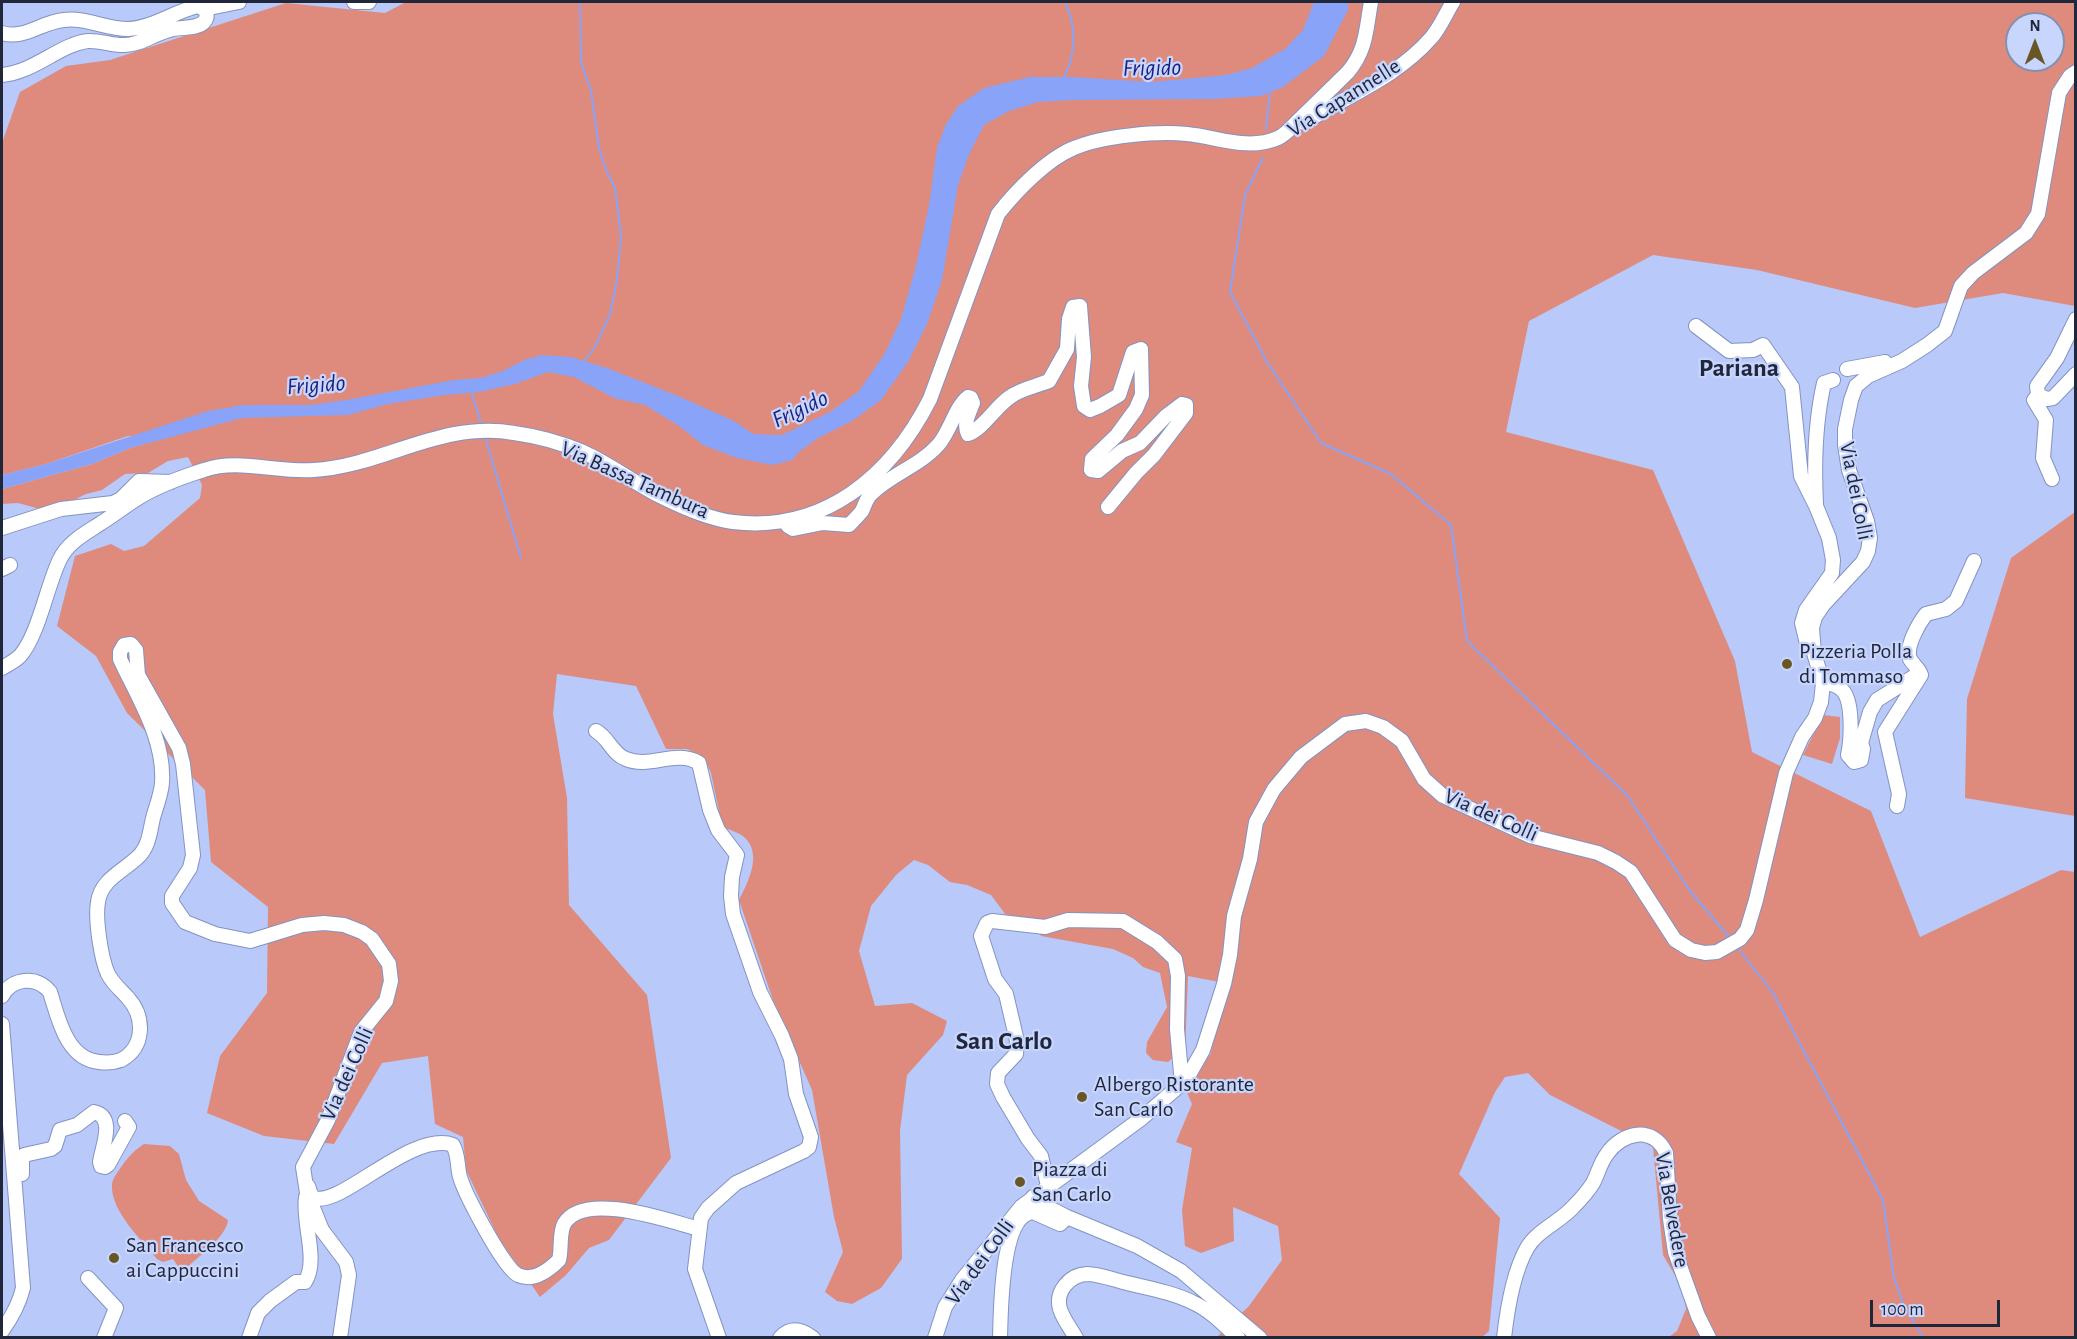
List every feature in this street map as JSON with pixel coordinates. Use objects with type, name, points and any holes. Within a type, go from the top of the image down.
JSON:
[{"type":"street","points":[[204,9],[239,2]]},
{"type":"street","points":[[354,2],[367,2]]},
{"type":"street","points":[[1279,138],[1358,60],[1365,41],[1371,2]]},
{"type":"street","name":"Via Capannelle","points":[[1279,138],[1394,71],[1432,37],[1453,2]]},
{"type":"street","points":[[2,33],[20,35],[52,22],[74,19],[114,29],[141,28],[189,8],[198,6],[207,12],[206,20],[195,26],[173,29],[128,45],[94,41],[81,42],[36,65],[14,74],[2,75]]},
{"type":"street","name":"Via dei Colli","points":[[935,1338],[945,1307],[962,1280],[1009,1220],[1033,1197],[1092,1157],[1182,1084],[1203,1050],[1224,984],[1234,916],[1250,859],[1256,822],[1274,789],[1301,757],[1345,724],[1366,721],[1383,727],[1402,741],[1424,779],[1443,796],[1530,836],[1598,854],[1616,862],[1631,872],[1676,940],[1691,950],[1705,953],[1717,952],[1740,939],[1747,930],[1756,900],[1786,773],[1802,737],[1815,718],[1823,688],[1812,628],[1815,617],[1823,605],[1863,562],[1868,551],[1869,538],[1865,514],[1850,470],[1845,445],[1848,410],[1856,386],[1868,376],[1902,361],[1928,345],[1945,331],[1961,286],[1973,273],[2026,233],[2038,214],[2059,93],[2070,76],[2076,72]]},
{"type":"street","name":"Via Bassa Tambura","points":[[2,668],[19,657],[28,644],[60,558],[71,543],[140,496],[219,465],[283,471],[315,471],[456,434],[477,430],[497,431],[531,436],[583,452],[659,495],[691,510],[732,522],[781,523],[821,512],[847,497],[882,470],[919,422],[930,399],[998,213],[1013,194],[1037,172],[1073,148],[1103,140],[1151,134],[1187,134],[1235,143],[1251,143],[1279,138]]},
{"type":"street","points":[[781,523],[793,529],[823,523],[849,525],[861,512],[869,496],[891,477],[926,457],[939,443],[957,414],[961,402],[968,397],[972,398],[973,403],[966,420],[965,429],[968,434],[974,432],[997,407],[1012,395],[1049,381],[1067,349],[1069,319],[1073,307],[1080,306],[1084,357],[1081,386],[1084,406],[1090,410],[1119,395],[1133,352],[1141,349],[1142,357],[1142,395],[1136,409],[1117,435],[1092,459],[1091,470],[1098,471],[1122,451],[1140,443],[1166,416],[1182,404],[1188,409],[1154,455],[1108,507]]},
{"type":"street","points":[[2052,479],[2043,458],[2046,420],[2034,400],[2038,395],[2037,386],[2057,358],[2076,319]]},
{"type":"street","points":[[1696,326],[1729,351],[1753,350],[1767,342],[1792,387],[1801,476],[1829,538],[1833,569],[1806,610],[1802,622],[1804,637],[1823,688],[1833,684],[1843,689],[1846,695],[1850,711],[1848,755],[1854,762],[1861,760],[1863,749],[1861,743],[1870,712],[1877,700],[1915,675],[1922,675]]},
{"type":"street","name":"Via dei Colli","points":[[1847,369],[1893,360],[1902,361]]},
{"type":"street","points":[[2038,395],[2046,399],[2053,398],[2076,374]]},
{"type":"street","points":[[1816,506],[1814,475],[1818,415],[1824,383],[1833,380]]},
{"type":"street","points":[[2,528],[61,509],[113,504],[139,481],[174,482]]},
{"type":"street","points":[[1922,675],[1920,669],[1910,659],[1910,642],[1926,614],[1946,609],[1956,601],[1974,561]]},
{"type":"street","name":"Via dei Colli","points":[[2,996],[10,982],[30,980],[45,986],[50,992],[67,1041],[76,1051],[94,1062],[118,1061],[131,1052],[139,1041],[138,1011],[129,998],[115,986],[107,973],[97,922],[98,901],[109,880],[139,856],[147,845],[162,785],[162,765],[156,737],[120,659],[120,652],[124,645],[131,644],[136,650],[138,675],[179,748],[183,764],[193,855],[190,868],[172,896],[172,903],[176,911],[185,922],[215,934],[250,941],[302,925],[324,923],[344,925],[372,939],[389,964],[391,981],[387,1000],[362,1032],[328,1120],[303,1167],[307,1193],[322,1230],[346,1262],[349,1275],[340,1338]]},
{"type":"street","points":[[1897,806],[1899,794],[1886,732],[1922,675]]},
{"type":"street","points":[[596,731],[605,736],[617,753],[625,759],[637,762],[690,757],[699,763],[710,810],[718,830],[737,855],[731,896],[733,914],[760,992],[791,1059],[796,1094],[811,1137],[811,1142],[804,1150],[736,1183],[722,1194],[701,1218],[695,1269],[719,1338]]},
{"type":"street","points":[[1048,1186],[1041,1156],[1028,1139],[998,1084],[998,1072],[1016,1054],[1017,1041],[1006,994],[995,978],[981,936],[987,923],[992,921],[1045,927],[1068,920],[1123,921],[1157,942],[1175,959],[1178,976],[1177,1029],[1182,1084]]},
{"type":"street","points":[[2,1024],[5,1164],[15,1188],[23,1288],[20,1301],[2,1331]]},
{"type":"street","points":[[15,1188],[21,1187],[22,1157],[24,1155],[51,1149],[55,1146],[60,1130],[77,1125],[94,1112],[98,1113],[107,1125],[100,1162],[101,1166],[108,1165],[129,1127],[125,1121]]},
{"type":"street","name":"Via Belvedere","points":[[1504,1338],[1507,1310],[1528,1246],[1575,1206],[1592,1184],[1606,1154],[1619,1142],[1635,1135],[1645,1134],[1662,1144],[1666,1153],[1670,1219],[1675,1252],[1698,1316],[1709,1338]]},
{"type":"street","points":[[313,1146],[308,1167],[308,1187],[316,1198],[327,1198],[343,1191],[397,1158],[445,1142],[453,1146],[457,1152],[460,1176],[472,1204],[498,1250],[511,1270],[518,1275],[531,1277],[548,1271],[559,1260],[562,1227],[568,1218],[585,1209],[630,1211],[699,1229]]},
{"type":"street","points":[[249,1338],[258,1313],[284,1290],[296,1282],[305,1282],[310,1275],[311,1261],[304,1206],[307,1193]]},
{"type":"street","points":[[1033,1197],[1036,1201],[1067,1216],[1137,1246],[1181,1271],[1260,1338]]},
{"type":"street","points":[[1000,1338],[1001,1288],[1007,1254],[1014,1232],[1021,1220],[1029,1213],[1033,1212],[1060,1224],[1067,1216]]},
{"type":"street","points":[[1076,1338],[1060,1310],[1058,1298],[1067,1282],[1076,1276],[1086,1274],[1161,1291],[1195,1303],[1219,1319],[1238,1338]]},
{"type":"street","points":[[88,1278],[116,1308],[104,1338]]},
{"type":"street","points":[[780,1338],[790,1330],[801,1331],[813,1338]]},
{"type":"shaded area","points":[[406,2],[2075,2],[2075,306],[2003,293],[1915,308],[1757,270],[1653,255],[1529,321],[1506,432],[1653,470],[1735,661],[1752,752],[1871,811],[1920,937],[2061,870],[2075,872],[2075,1337],[1669,1337],[1677,1331],[1686,1309],[1683,1289],[1663,1255],[1653,1147],[1550,1095],[1528,1073],[1505,1077],[1495,1092],[1459,1174],[1500,1218],[1489,1331],[1481,1338],[1217,1337],[1249,1306],[1282,1260],[1278,1226],[1233,1207],[1234,1241],[1201,1253],[1185,1246],[1182,1210],[1192,1148],[1176,1142],[1192,1104],[1185,1088],[1210,1055],[1230,984],[1188,976],[1185,1053],[1175,1056],[1168,1062],[1153,1060],[1146,1053],[1147,1042],[1167,1007],[1160,973],[1143,967],[1133,958],[1113,949],[1041,936],[1032,921],[1006,915],[991,895],[967,885],[950,882],[928,865],[914,860],[896,875],[871,906],[859,951],[875,1006],[912,1003],[947,1021],[943,1035],[907,1075],[900,1131],[902,1259],[881,1288],[852,1304],[837,1301],[825,1292],[843,1252],[834,1217],[812,1090],[775,1006],[739,900],[752,868],[750,844],[742,835],[722,826],[711,773],[704,757],[687,749],[666,749],[636,686],[557,674],[553,714],[567,798],[569,905],[647,995],[671,1158],[609,1240],[589,1248],[566,1275],[540,1297],[499,1239],[466,1170],[463,1137],[435,1124],[428,1056],[382,1063],[334,1144],[264,1136],[207,1113],[220,1056],[267,993],[268,907],[211,862],[205,790],[127,713],[96,656],[57,626],[75,556],[111,544],[124,551],[144,546],[200,498],[202,485],[188,457],[168,461],[148,473],[125,474],[102,490],[86,494],[68,503],[40,509],[18,503],[2,504],[2,489],[92,464],[130,448],[158,440],[128,436],[46,464],[2,475],[2,143],[20,92],[66,66],[110,60],[286,3],[385,13]]},
{"type":"shaded area","points":[[2075,512],[2075,816],[1965,798],[1967,699],[2011,558]]},
{"type":"shaded area","points":[[1823,715],[1840,717],[1840,738],[1832,764],[1803,755]]},
{"type":"shaded area","points":[[144,1144],[170,1146],[179,1154],[186,1180],[199,1201],[228,1220],[226,1227],[210,1248],[182,1272],[173,1259],[163,1262],[157,1259],[121,1215],[113,1194],[112,1184],[117,1173],[131,1155]]},
{"type":"water","points":[[1314,2],[1348,2],[1348,10],[1324,56],[1283,87],[1261,96],[1038,102],[1009,111],[984,125],[970,152],[958,185],[942,280],[927,324],[908,362],[881,400],[852,421],[818,438],[792,460],[773,465],[737,458],[703,445],[679,426],[645,405],[614,398],[574,377],[548,372],[515,384],[479,392],[388,404],[348,415],[242,418],[130,448],[92,464],[2,489],[2,475],[46,464],[208,411],[244,405],[310,405],[454,380],[480,378],[542,355],[571,357],[607,368],[734,421],[753,434],[782,435],[830,412],[859,391],[885,353],[901,319],[916,266],[929,205],[937,148],[946,124],[958,106],[984,88],[1030,77],[1151,82],[1226,75],[1252,68],[1285,49],[1303,30]]},
{"type":"waterway","points":[[580,2],[581,62],[591,91],[599,148],[615,188],[621,235],[617,280],[610,314],[595,347],[583,362]]},
{"type":"waterway","points":[[1063,79],[1073,51],[1072,21],[1065,2]]},
{"type":"waterway","points":[[1266,129],[1270,90]]},
{"type":"waterway","points":[[1263,158],[1245,195],[1230,292],[1267,362],[1321,443],[1391,474],[1451,525],[1467,641],[1627,795],[1690,891],[1730,938]]},
{"type":"waterway","points":[[471,391],[481,423]]},
{"type":"waterway","points":[[485,437],[521,558]]},
{"type":"waterway","points":[[1737,947],[1773,993],[1883,1200],[1894,1278],[1903,1303],[1923,1338]]},
{"type":"place","name":"Pizzeria Polla di Tommaso","points":[[1787,664]]},
{"type":"place","name":"Albergo Ristorante San Carlo","points":[[1082,1097]]},
{"type":"place","name":"Piazza di San Carlo","points":[[1020,1182]]},
{"type":"place","name":"San Francesco ai Cappuccini","points":[[114,1258]]},
{"type":"district","name":"Pariana","points":[[1739,368]]},
{"type":"district","name":"San Carlo","points":[[1004,1041]]},
{"type":"water label","name":"Frigido","points":[[1152,68]]},
{"type":"water label","name":"Frigido","points":[[316,385]]},
{"type":"water label","name":"Frigido","points":[[800,409]]}]
